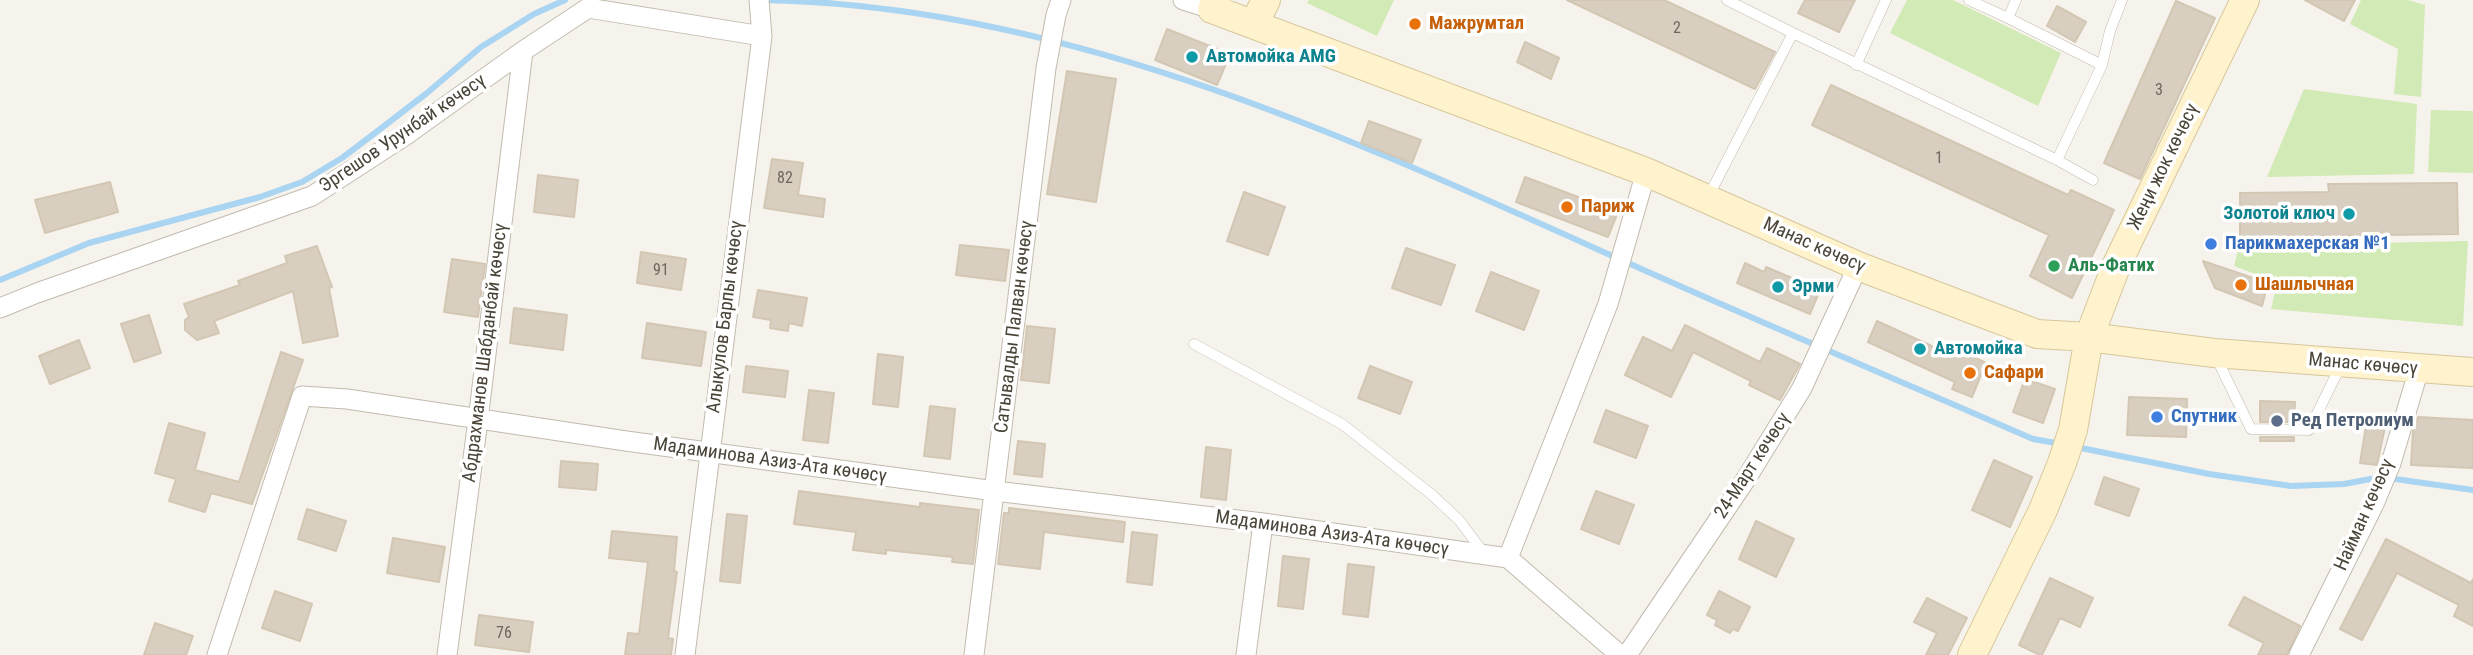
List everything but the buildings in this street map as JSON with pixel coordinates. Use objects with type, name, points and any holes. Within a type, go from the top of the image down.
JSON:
[{"type":"main road","name":"Жеңи жок көчөсү","points":[[1972,655],[2043,510],[2062,463],[2073,430],[2090,337],[2117,264],[2245,0]]},
{"type":"main road","name":"Манас көчөсү","points":[[1214,5],[1260,12],[1646,172],[1858,266],[2037,334],[2090,337],[2214,353],[2473,373]]},
{"type":"street","name":"Алыкулов Барпы көчөсү","points":[[685,655],[761,28],[759,0]]},
{"type":"street","name":"Манас көчөсү","points":[[1183,0],[1214,5]]},
{"type":"street","name":"Сатывалды Палван көчөсү","points":[[974,655],[1046,68],[1058,7]]},
{"type":"street","name":"Эргешов Урунбай көчөсү","points":[[0,309],[37,293],[312,196],[406,135],[588,8],[761,28]]},
{"type":"street","name":"Абдрахманов Шабданбай көчөсү","points":[[447,655],[523,51]]},
{"type":"street","points":[[1620,655],[1508,558],[1608,304],[1646,172]]},
{"type":"street","name":"24-Март көчөсү","points":[[1627,655],[1746,479],[1802,388],[1858,266]]},
{"type":"street","name":"Найман көчөсү","points":[[2299,655],[2374,504],[2390,463],[2419,369]]},
{"type":"street","name":"Мадаминова Азиз-Ата көчөсү","points":[[217,655],[302,396],[347,399],[709,452],[995,491],[1263,523],[1508,558]]},
{"type":"street","points":[[1246,655],[1263,523]]},
{"type":"lane","points":[[1729,0],[2093,180]]},
{"type":"lane","points":[[1856,65],[1886,0]]},
{"type":"lane","points":[[1969,0],[2102,65]]},
{"type":"lane","points":[[2008,18],[2015,0]]},
{"type":"lane","points":[[2057,160],[2102,65],[2110,30],[2122,0]]},
{"type":"lane","points":[[1707,198],[1793,33]]},
{"type":"lane","points":[[1194,344],[1342,424],[1431,494],[1459,520],[1486,555]]},
{"type":"lane","points":[[2214,353],[2251,429],[2309,430],[2342,363]]},
{"type":"green space","points":[[1309,0],[1394,0],[1377,36],[1307,3]]},
{"type":"green space","points":[[1907,0],[1953,0],[2061,53],[2038,106],[1890,33]]},
{"type":"green space","points":[[2361,0],[2408,0],[2425,5],[2421,97],[2394,94],[2398,49],[2350,24]]},
{"type":"green space","points":[[2304,89],[2417,104],[2414,174],[2267,177]]},
{"type":"green space","points":[[2431,110],[2473,111],[2473,173],[2428,172]]},
{"type":"green space","points":[[2468,241],[2463,326],[2271,309],[2277,282],[2234,266],[2239,246]]},
{"type":"waterway","points":[[0,280],[89,243],[260,197],[302,182],[342,158],[427,93],[481,47],[534,14],[565,0]]},
{"type":"waterway","points":[[762,0],[876,8],[988,26],[1098,53],[1207,87],[1420,171],[2033,439],[2062,444]]},
{"type":"waterway","points":[[2076,447],[2209,474],[2291,486],[2344,484],[2381,477],[2473,490]]},
{"type":"place","name":"Мажрумтал","points":[[1415,24]]},
{"type":"place","name":"Автомойка AMG","points":[[1192,57]]},
{"type":"place","name":"Париж","points":[[1567,207]]},
{"type":"place","name":"Золотой ключ","points":[[2349,214]]},
{"type":"place","name":"Парикмахерская №1","points":[[2211,244]]},
{"type":"place","name":"Аль-Фатих","points":[[2054,266]]},
{"type":"place","name":"Шашлычная","points":[[2241,285]]},
{"type":"place","name":"Эрми","points":[[1778,287]]},
{"type":"place","name":"Автомойка","points":[[1920,349]]},
{"type":"place","name":"Сафари","points":[[1970,373]]},
{"type":"place","name":"Спутник","points":[[2157,417]]},
{"type":"place","name":"Ред Петролиум","points":[[2277,421]]}]
